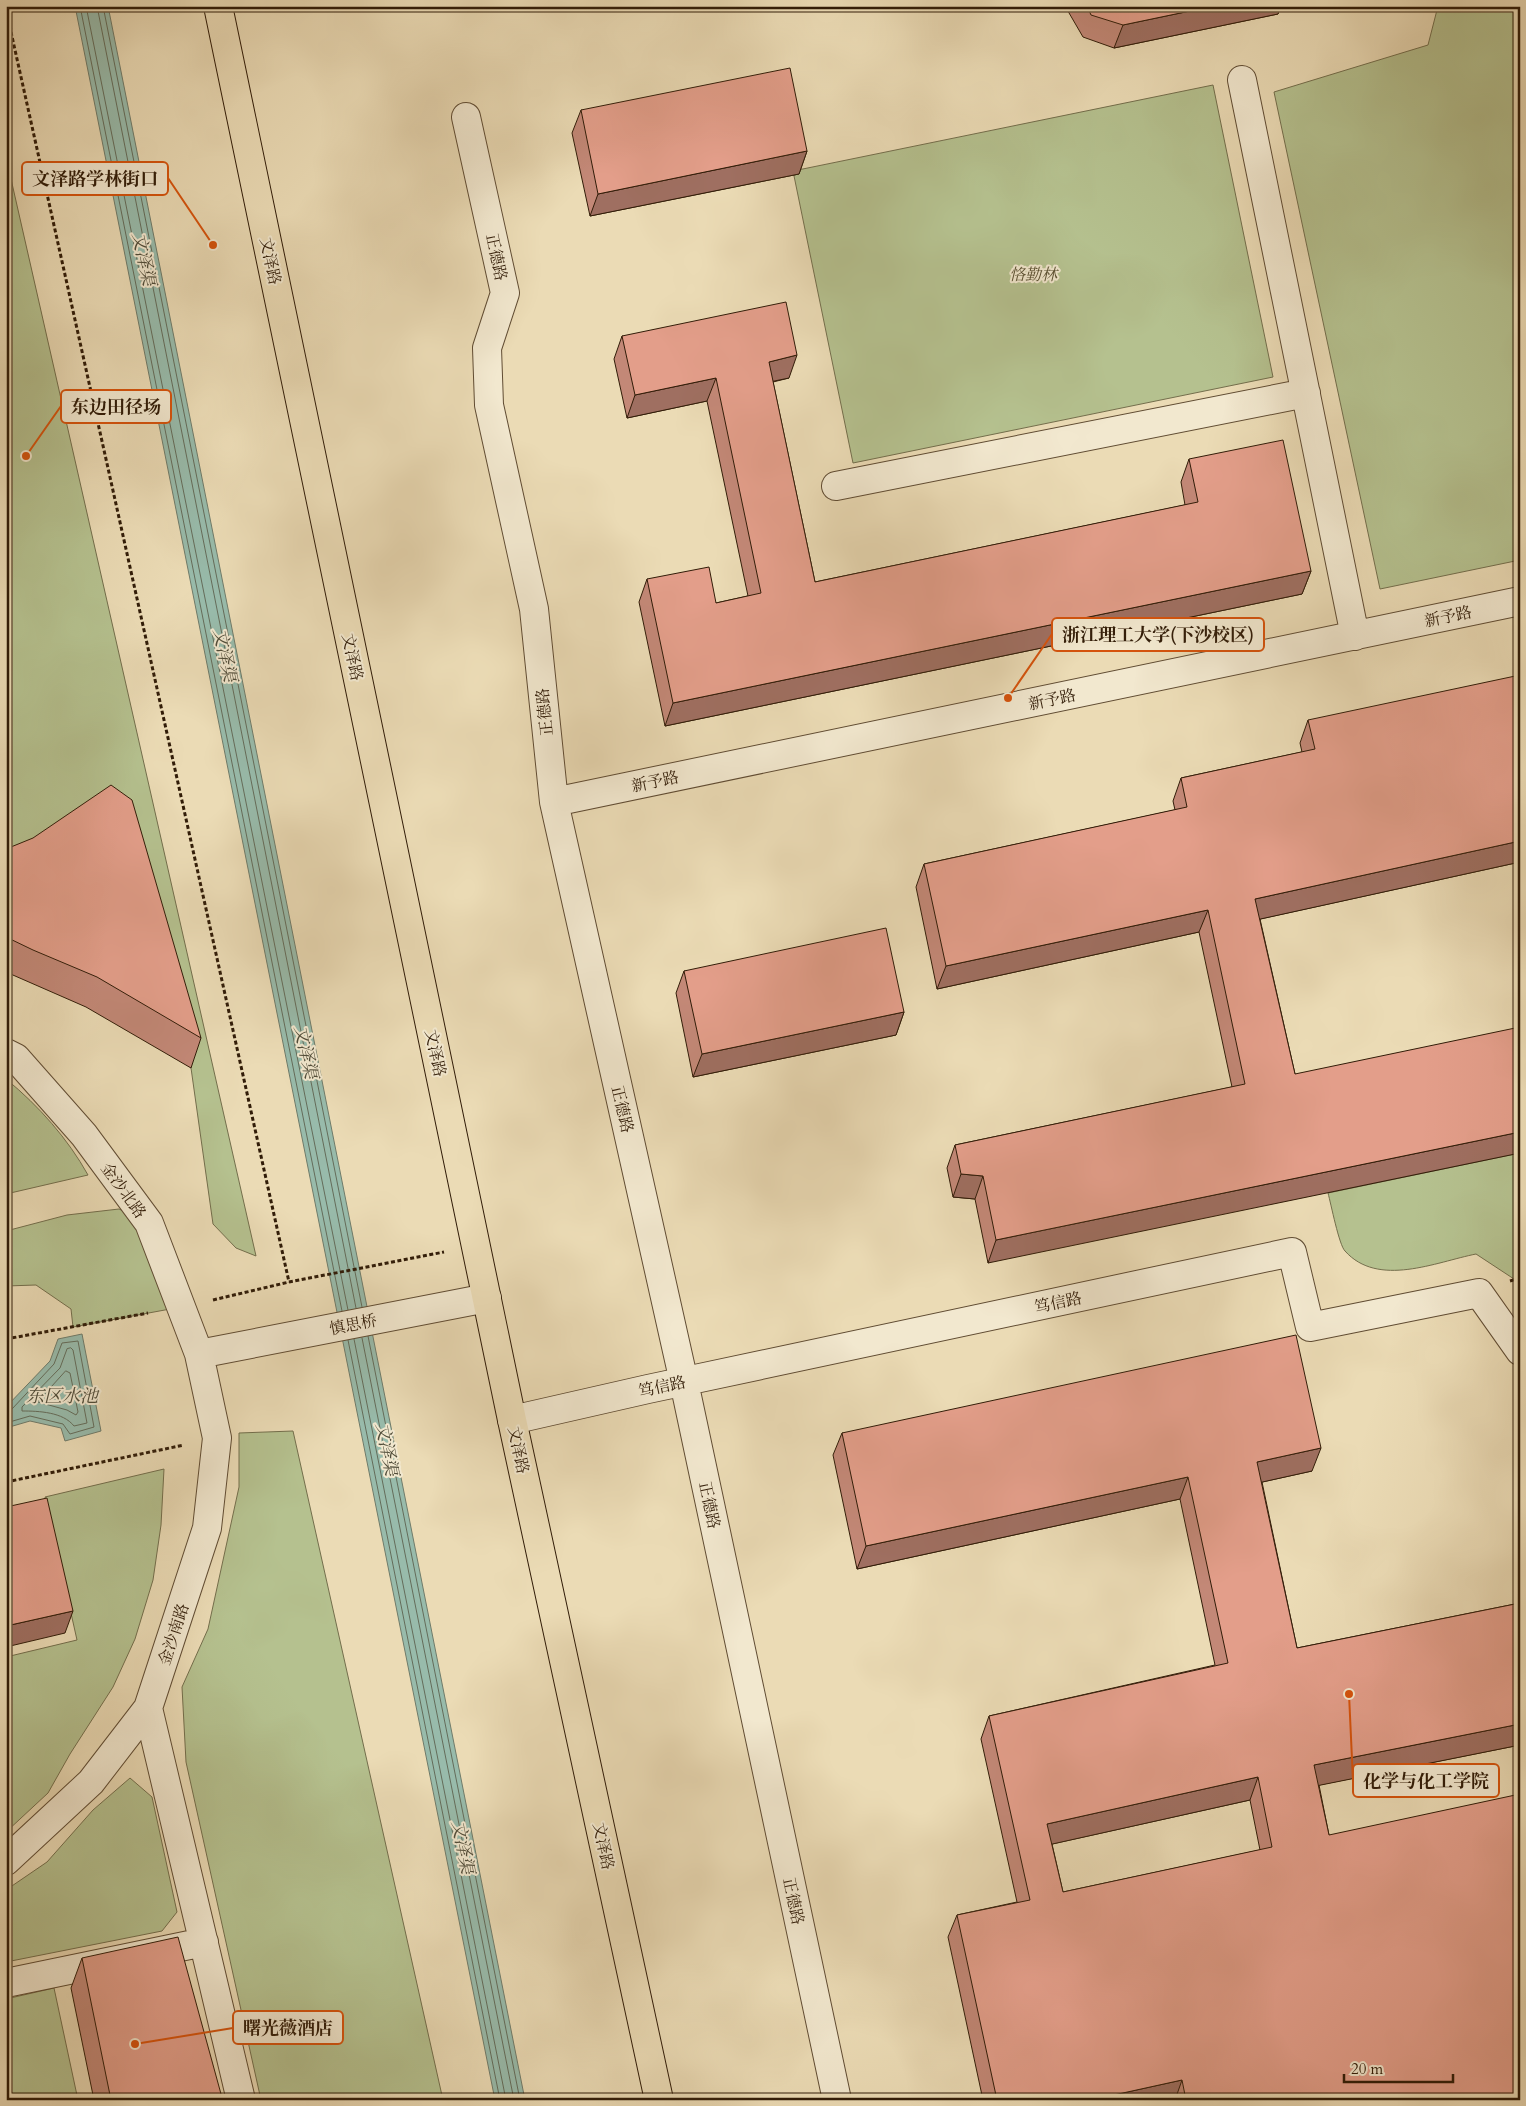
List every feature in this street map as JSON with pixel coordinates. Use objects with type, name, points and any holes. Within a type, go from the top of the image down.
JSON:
[{"type":"main road","name":"文泽路","points":[[218,6],[512,1420],[659,2100]]},
{"type":"street","points":[[1242,80],[1356,636]]},
{"type":"street","name":"正德路","points":[[466,117],[505,293],[487,348],[489,405],[534,608],[554,802],[684,1382],[837,2100]]},
{"type":"street","points":[[836,486],[1306,393]]},
{"type":"street","name":"新予路","points":[[554,802],[1520,601]]},
{"type":"street","name":"金沙北路","points":[[6,1053],[16,1058],[84,1134],[149,1223],[199,1354]]},
{"type":"street","name":"笃信路","points":[[512,1420],[1292,1252],[1310,1327],[1479,1293],[1520,1351]]},
{"type":"street","name":"慎思桥","points":[[199,1354],[487,1298]]},
{"type":"street","name":"金沙南路","points":[[6,1861],[91,1782],[148,1708],[207,1528],[217,1438],[199,1354]]},
{"type":"street","points":[[148,1708],[241,2100]]},
{"type":"street","points":[[6,1983],[204,1942]]},
{"type":"path","points":[[8,6],[13,42],[289,1282]]},
{"type":"path","points":[[6,1339],[181,1307],[289,1282],[476,1246]]},
{"type":"path","points":[[6,1482],[217,1438]]},
{"type":"green space","points":[[1438,6],[1520,6],[1520,319],[1517,323],[1520,335],[1520,560],[1380,589],[1274,92],[1428,45]]},
{"type":"green space","name":"恪勤林","points":[[1213,85],[1273,377],[853,463],[793,171]]},
{"type":"green space","points":[[6,157],[256,1256],[236,1248],[213,1224],[191,1068],[164,978],[6,874]]},
{"type":"green space","points":[[6,1079],[30,1100],[52,1124],[88,1175],[6,1194]]},
{"type":"green space","points":[[1520,1153],[1520,1287],[1514,1279],[1476,1254],[1426,1266],[1390,1270],[1374,1268],[1358,1262],[1345,1251],[1338,1233],[1328,1193]]},
{"type":"green space","points":[[119,1209],[149,1223],[181,1307],[73,1327],[71,1309],[36,1285],[6,1286],[6,1231],[67,1215]]},
{"type":"green space","points":[[293,1431],[443,2100],[261,2100],[186,1762],[182,1687],[208,1629],[239,1487],[239,1433]]},
{"type":"green space","points":[[164,1469],[161,1525],[153,1580],[135,1639],[113,1687],[70,1754],[48,1793],[6,1832],[6,1657],[77,1640],[45,1497]]},
{"type":"green space","points":[[130,1778],[152,1797],[177,1912],[162,1931],[6,1962],[6,1890],[47,1862],[93,1810]]},
{"type":"green space","points":[[54,1988],[78,2100],[6,2100],[6,1999]]},
{"type":"water","name":"文泽渠","points":[[75,6],[108,6],[525,2100],[495,2100]]},
{"type":"water","name":"东区水池","points":[[82,1334],[101,1431],[65,1441],[61,1428],[30,1421],[6,1428],[6,1407],[50,1361],[58,1339]]},
{"type":"building","points":[[1087,6],[1214,6],[1123,25],[1091,15]]},
{"type":"building","points":[[790,68],[807,151],[598,194],[581,110]]},
{"type":"building","points":[[786,302],[797,355],[769,362],[815,582],[1198,502],[1189,459],[1283,440],[1311,571],[673,703],[647,579],[709,567],[716,603],[761,593],[716,378],[635,395],[622,336]]},
{"type":"building","points":[[1520,675],[1520,841],[1255,899],[1295,1074],[1520,1027],[1520,1132],[996,1240],[983,1176],[961,1174],[955,1145],[1245,1084],[1208,910],[946,966],[924,864],[1187,807],[1181,778],[1315,749],[1308,720]]},
{"type":"building","points":[[111,785],[132,800],[201,1038],[97,977],[6,937],[6,849],[33,838]]},
{"type":"building","points":[[886,928],[904,1012],[702,1054],[684,971]]},
{"type":"building","points":[[1296,1335],[1321,1448],[1257,1462],[1297,1648],[1520,1603],[1520,1724],[1314,1765],[1329,1835],[1520,1794],[1520,2100],[1186,2100],[1182,2080],[1091,2100],[997,2100],[957,1915],[1030,1900],[989,1716],[1228,1663],[1188,1477],[866,1546],[842,1433]],"holes":[[[1258,1777],[1272,1847],[1063,1892],[1047,1824]]]},
{"type":"building","points":[[47,1498],[73,1611],[6,1626],[6,1507]]},
{"type":"building","points":[[178,1937],[224,2100],[111,2100],[82,1958]]},
{"type":"place","name":"文泽路学林街口","points":[[213,245]]},
{"type":"place","name":"东边田径场","points":[[26,456]]},
{"type":"place","name":"浙江理工大学(下沙校区)","points":[[1008,698]]},
{"type":"place","name":"化学与化工学院","points":[[1349,1694]]},
{"type":"place","name":"曙光薇酒店","points":[[135,2044]]}]
